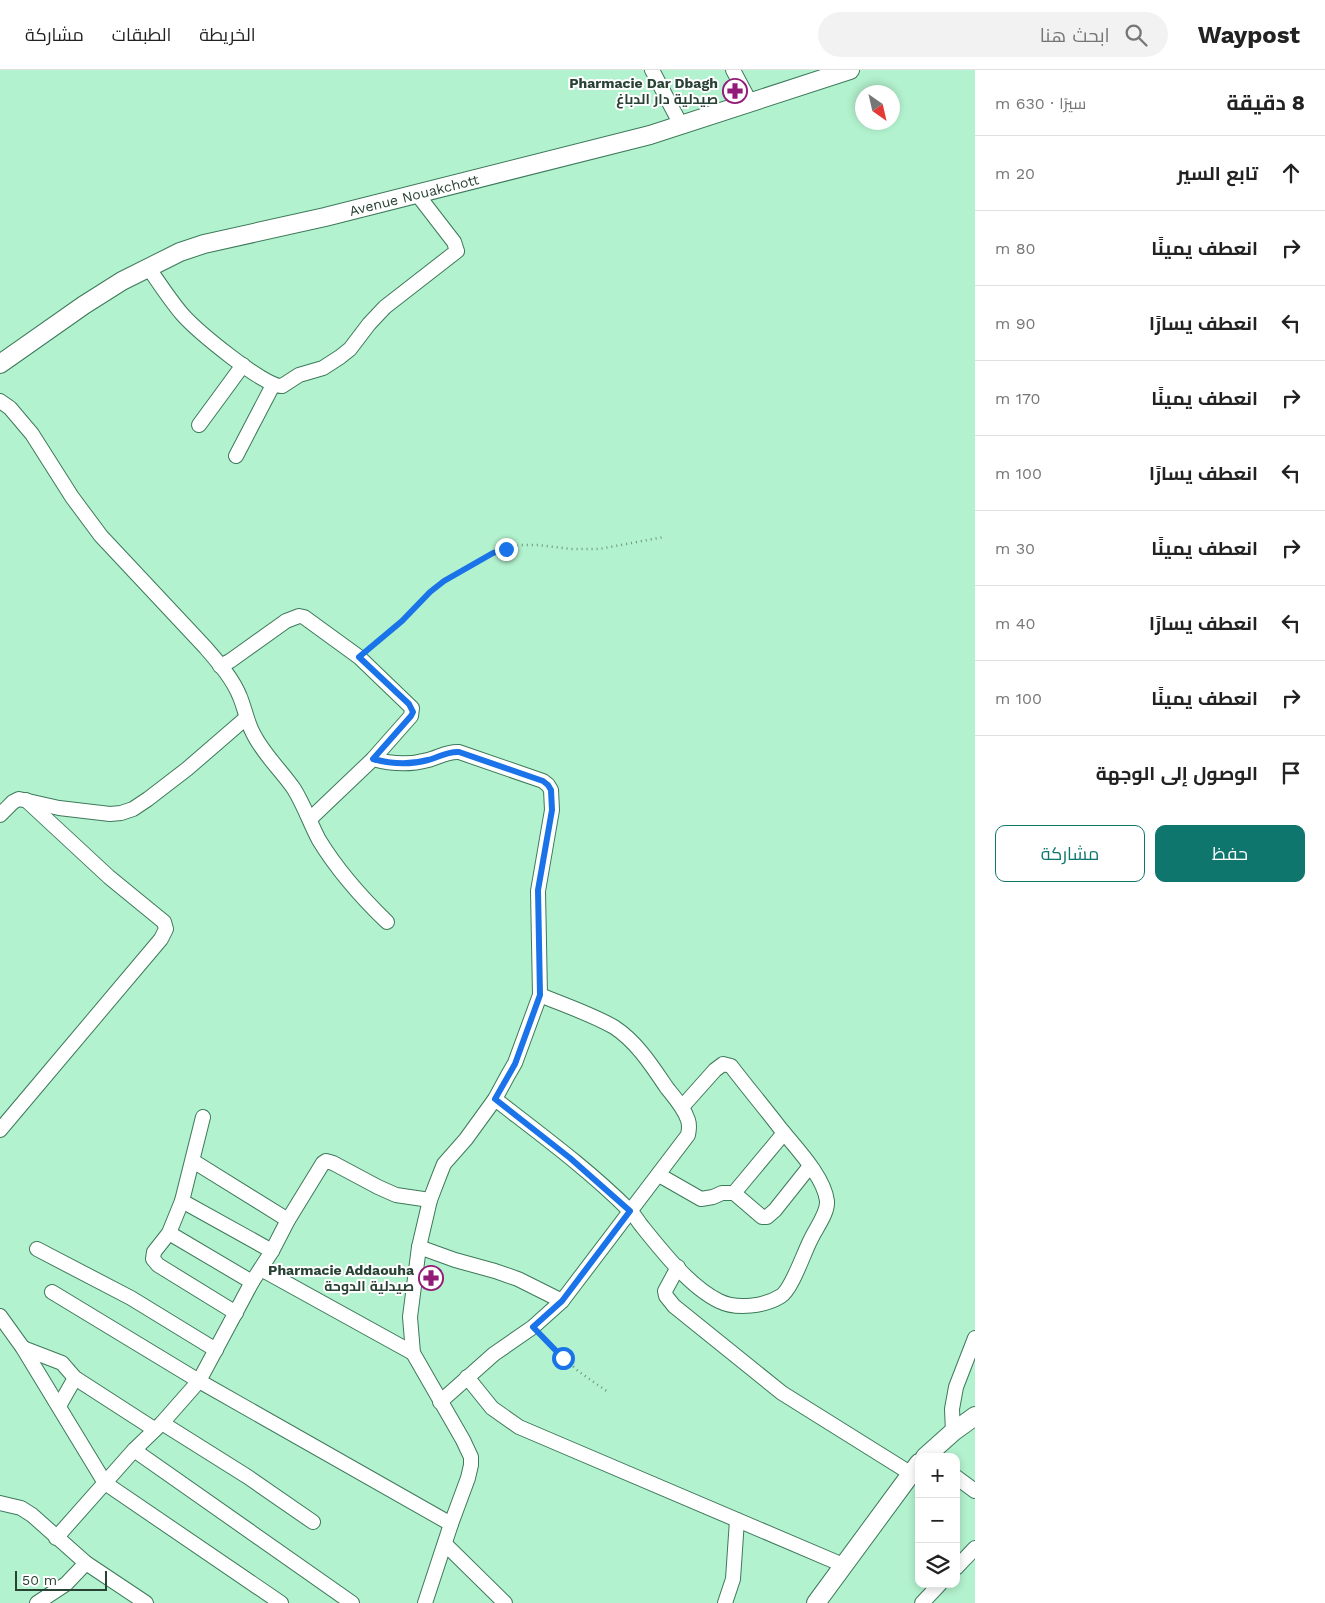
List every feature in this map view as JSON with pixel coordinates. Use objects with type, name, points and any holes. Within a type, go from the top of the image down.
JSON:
[{"type":"street","points":[[652,70],[681,125]]},
{"type":"street","points":[[733,70],[750,102]]},
{"type":"street","name":"Avenue Nouakchott","points":[[0,364],[84,305],[148,267],[180,252],[204,244],[325,218],[650,135],[850,70]]},
{"type":"street","points":[[148,267],[183,315],[243,365],[273,385],[282,386],[299,375],[323,368],[334,362],[350,349],[385,307],[457,251],[454,242],[417,194]]},
{"type":"street","points":[[200,425],[243,365]]},
{"type":"street","points":[[236,456],[273,385]]},
{"type":"street","points":[[0,401],[10,408],[32,434],[72,497],[101,536],[205,647],[220,666],[240,697],[253,735],[292,787],[318,838],[336,866],[358,894],[387,922]]},
{"type":"street","points":[[220,666],[238,656],[286,621],[299,616],[311,621],[359,657],[409,704],[413,712],[411,716],[373,759],[310,820]]},
{"type":"street","points":[[0,815],[13,802],[19,799],[89,812],[121,813],[148,799],[225,738],[246,718]]},
{"type":"street","points":[[373,759],[393,763],[406,763],[430,760],[448,753],[459,752],[543,781],[551,790],[552,810],[538,890],[540,995],[515,1064],[495,1099],[466,1139],[444,1164],[435,1183],[419,1247],[410,1317],[413,1353],[470,1456],[471,1465],[425,1603]]},
{"type":"street","points":[[0,1130],[161,939],[166,929],[164,922],[96,865],[26,800]]},
{"type":"street","points":[[440,1402],[494,1354],[533,1327],[562,1301],[659,1175],[688,1135],[690,1127],[682,1108],[642,1052],[622,1034],[614,1028],[571,1007],[540,995]]},
{"type":"street","points":[[495,1099],[570,1158],[630,1211],[691,1280],[720,1302],[738,1306],[756,1304],[783,1295],[792,1281],[824,1214],[827,1203],[819,1181],[810,1166],[731,1066],[723,1064],[714,1070],[682,1108]]},
{"type":"street","points":[[203,1117],[182,1201],[169,1233],[153,1256],[155,1262],[165,1270],[236,1313]]},
{"type":"street","points":[[734,1193],[784,1133]]},
{"type":"street","points":[[56,1538],[134,1450],[199,1381],[252,1282],[323,1163],[326,1161],[334,1163],[378,1187],[396,1194],[430,1200]]},
{"type":"street","points":[[193,1162],[288,1220]]},
{"type":"street","points":[[659,1175],[701,1199],[722,1193],[734,1193],[762,1216],[767,1217],[775,1210],[810,1166]]},
{"type":"street","points":[[182,1201],[272,1251]]},
{"type":"street","points":[[169,1233],[252,1282]]},
{"type":"street","points":[[419,1247],[518,1279],[562,1301]]},
{"type":"street","points":[[37,1249],[131,1298],[216,1350]]},
{"type":"street","points":[[678,1266],[665,1291],[666,1296],[674,1306],[782,1393],[915,1458]]},
{"type":"street","points":[[260,1269],[413,1353]]},
{"type":"street","points":[[52,1292],[199,1381],[451,1524]]},
{"type":"street","points":[[0,1316],[23,1348],[106,1483],[280,1603]]},
{"type":"street","points":[[953,1432],[952,1409],[956,1387],[975,1338]]},
{"type":"street","points":[[23,1348],[62,1363],[75,1378],[248,1477],[313,1522]]},
{"type":"street","points":[[467,1377],[492,1408],[519,1427],[843,1565]]},
{"type":"street","points":[[59,1406],[75,1378]]},
{"type":"street","points":[[931,1453],[953,1432],[975,1416]]},
{"type":"street","points":[[134,1450],[352,1603]]},
{"type":"street","points":[[816,1603],[915,1470]]},
{"type":"street","points":[[960,1480],[975,1491]]},
{"type":"street","points":[[0,1503],[21,1508],[43,1524],[56,1538],[86,1563],[146,1603]]},
{"type":"street","points":[[725,1603],[733,1579],[737,1520]]},
{"type":"street","points":[[445,1544],[505,1603]]},
{"type":"street","points":[[960,1564],[975,1548]]},
{"type":"street","points":[[37,1603],[66,1584],[86,1563]]},
{"type":"street","points":[[810,1603],[828,1588]]},
{"type":"street","points":[[922,1603],[936,1588]]},
{"type":"path","points":[[359,657],[402,621],[430,592],[458,572],[493,553],[519,545],[599,549],[664,537]]},
{"type":"path","points":[[533,1327],[548,1344],[578,1371],[608,1392]]},
{"type":"place","name":"Pharmacie Dar Dbagh صيدلية دار الدباغ","points":[[735,91]]},
{"type":"place","name":"Pharmacie Addaouha صيدلية الدوحة","points":[[431,1278]]},
{"type":"route","points":[[506,549],[493,553],[444,581],[416,605],[402,621],[359,657],[409,704],[413,712],[373,759],[383,762],[406,763],[430,760],[448,753],[459,752],[543,781],[551,790],[552,810],[538,890],[540,995],[515,1064],[495,1099],[570,1158],[630,1211],[562,1301],[533,1327],[563,1358]]}]
